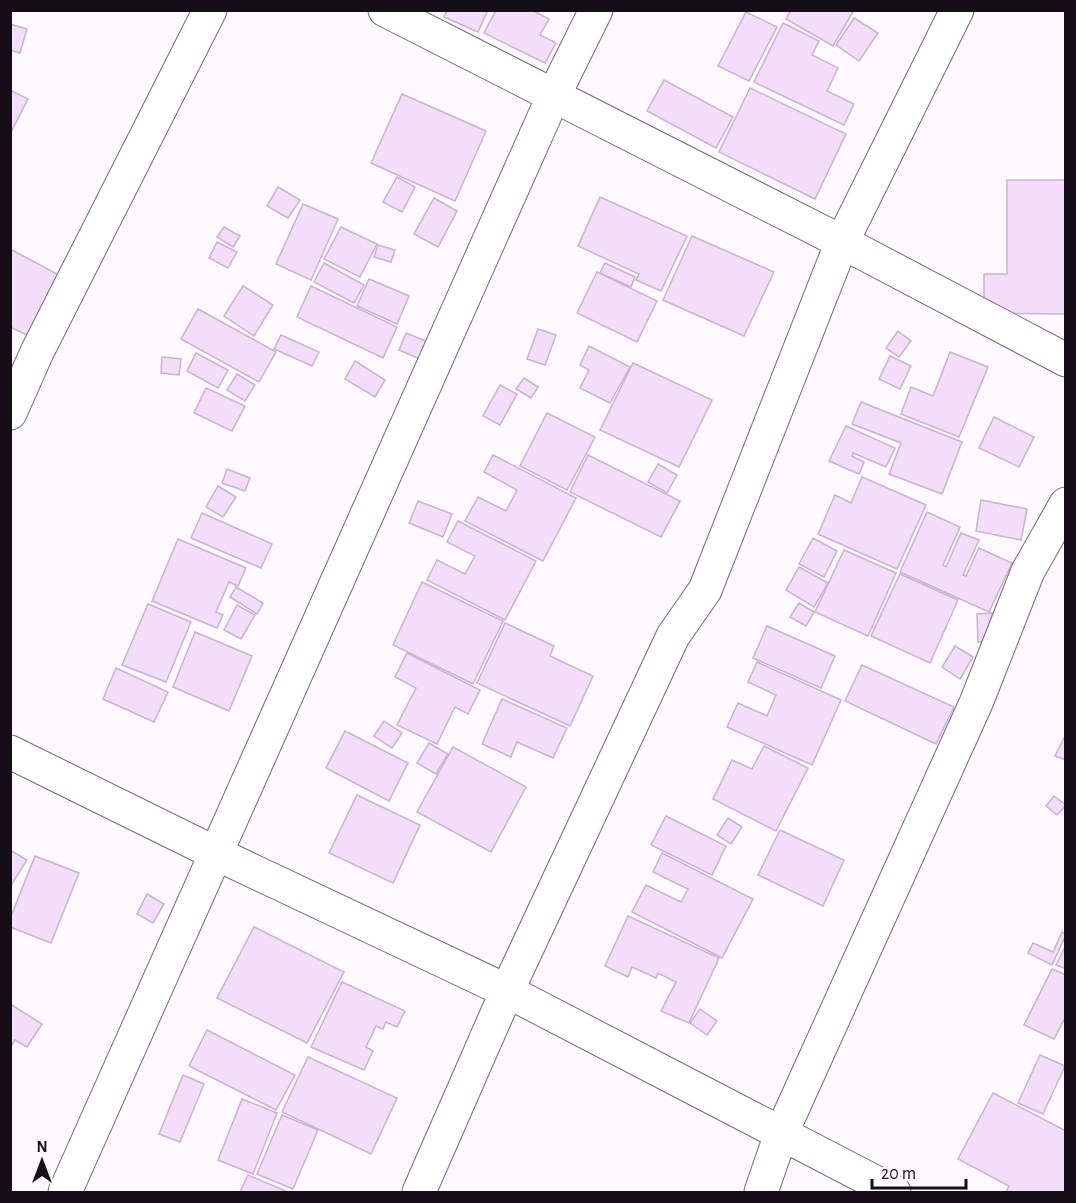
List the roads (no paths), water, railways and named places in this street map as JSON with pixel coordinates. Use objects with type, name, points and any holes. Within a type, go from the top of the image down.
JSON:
[{"type":"street","points":[[10,413],[37,352],[210,10]]},
{"type":"street","points":[[385,10],[554,98],[843,242],[1065,360]]},
{"type":"street","points":[[65,1192],[554,98],[596,10]]},
{"type":"street","points":[[419,1192],[507,991],[673,636],[705,590],[843,242],[957,10]]},
{"type":"street","points":[[761,1192],[781,1134],[976,703],[1028,571],[1065,504]]},
{"type":"street","points":[[10,752],[217,854],[507,991],[894,1192]]}]
